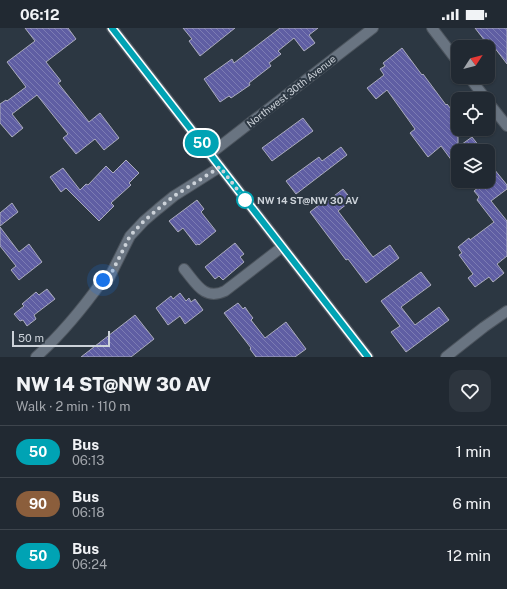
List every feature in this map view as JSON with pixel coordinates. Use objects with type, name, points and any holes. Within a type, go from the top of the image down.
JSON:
[{"type":"street","points":[[112,28],[368,357]]},
{"type":"street","name":"Northwest 30th Avenue","points":[[210,154],[373,28]]},
{"type":"street","points":[[432,28],[451,53]]},
{"type":"street","points":[[474,84],[481,92]]},
{"type":"street","points":[[495,111],[507,126]]},
{"type":"street","points":[[36,357],[55,340],[103,280],[109,278],[130,236],[174,196],[220,167]]},
{"type":"street","points":[[184,269],[203,291],[214,295],[225,291],[282,247]]},
{"type":"street","points":[[446,357],[507,311]]},
{"type":"building","points":[[25,28],[68,28],[76,39],[46,62],[61,81],[58,83],[89,122],[100,113],[119,138],[104,150],[95,139],[76,154],[63,138],[68,134],[37,95],[12,114],[23,128],[12,137],[0,123],[0,104],[6,100],[7,101],[26,87],[7,62],[35,41]]},
{"type":"building","points":[[183,28],[235,28],[200,56],[189,41],[192,39]]},
{"type":"building","points":[[280,28],[318,28],[309,35],[315,43],[304,51],[294,38],[278,51],[281,54],[269,63],[271,66],[249,83],[250,85],[231,98],[229,96],[220,102],[204,79],[232,59],[234,63]]},
{"type":"building","points":[[475,28],[507,28],[507,64],[495,48],[495,40],[484,40]]},
{"type":"building","points":[[402,48],[446,105],[447,104],[451,109],[451,136],[458,136],[458,144],[451,144],[451,160],[441,146],[428,157],[410,133],[415,129],[387,90],[376,99],[367,88],[384,75],[380,69],[385,66],[383,63]]},
{"type":"building","points":[[303,118],[313,131],[272,161],[262,148]]},
{"type":"building","points":[[472,137],[478,144],[462,144]]},
{"type":"building","points":[[341,147],[347,155],[296,194],[286,181],[319,157],[322,161]]},
{"type":"building","points":[[126,160],[139,173],[129,183],[131,185],[111,203],[114,206],[99,221],[66,188],[61,192],[50,177],[63,168],[80,190],[86,184],[88,185],[106,166],[113,173]]},
{"type":"building","points":[[495,170],[507,185],[507,189],[491,201],[507,221],[507,256],[497,264],[504,273],[493,282],[489,277],[475,287],[468,278],[473,274],[459,255],[462,253],[458,247],[494,222],[477,200],[479,197],[474,191],[478,188],[495,188]]},
{"type":"building","points":[[343,189],[352,200],[338,211],[373,257],[390,245],[399,258],[366,283],[348,259],[346,260],[310,212],[329,197],[330,199]]},
{"type":"building","points":[[197,200],[204,209],[201,212],[216,231],[199,245],[196,245],[183,228],[178,232],[169,221]]},
{"type":"building","points":[[12,203],[18,212],[0,226],[0,213]]},
{"type":"building","points":[[0,227],[19,252],[29,244],[42,262],[19,280],[11,270],[16,266],[0,246]]},
{"type":"building","points":[[235,243],[244,254],[240,257],[244,262],[223,280],[219,276],[215,279],[205,267]]},
{"type":"building","points":[[421,272],[431,285],[401,307],[415,325],[439,307],[449,320],[406,352],[391,332],[400,326],[381,301]]},
{"type":"building","points":[[47,289],[55,299],[34,315],[36,319],[27,326],[23,320],[20,321],[14,314],[24,306],[22,304],[36,292],[39,295]]},
{"type":"building","points":[[180,293],[186,301],[189,298],[191,302],[195,299],[203,310],[185,324],[180,316],[168,325],[156,308],[171,296],[173,299]]},
{"type":"building","points":[[238,303],[243,309],[245,307],[253,318],[251,320],[265,338],[286,322],[306,349],[295,357],[256,357],[250,349],[251,348],[224,313]]},
{"type":"building","points":[[135,315],[154,339],[131,357],[81,357]]},
{"type":"bus line","name":"50","points":[[112,28],[368,357]]},
{"type":"place","name":"NW 14 ST@NW 30 AV","points":[[245,200]]},
{"type":"route","points":[[103,280],[109,278],[130,236],[144,221],[174,196],[220,167],[246,201],[245,200]]}]
